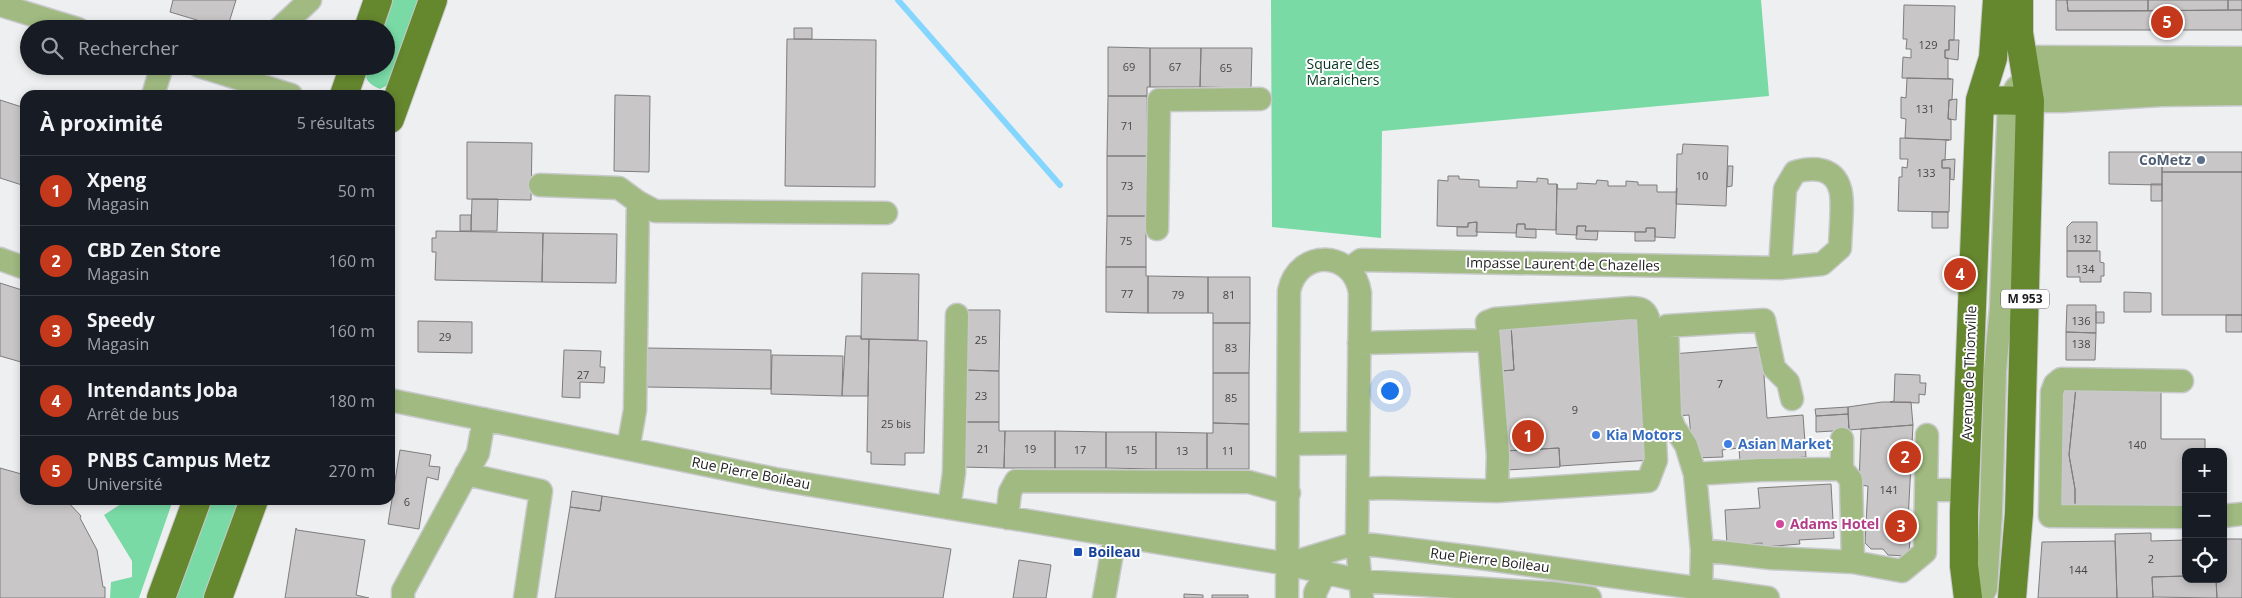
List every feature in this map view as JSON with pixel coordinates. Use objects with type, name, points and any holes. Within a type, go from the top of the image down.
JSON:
[{"type":"main road","points":[[371,20],[378,0]]},
{"type":"main road","points":[[395,105],[433,0]]},
{"type":"main road","name":"Avenue de Thionville","points":[[1968,598],[1964,566],[1965,490],[1980,100],[1993,58],[1997,0]]},
{"type":"main road","name":"Avenue de Thionville","points":[[2012,598],[2019,490],[2022,398],[2022,84],[2019,0]]},
{"type":"main road","points":[[1980,100],[2022,84],[1993,58]]},
{"type":"main road","points":[[346,90],[351,75]]},
{"type":"main road","points":[[161,598],[195,505]]},
{"type":"main road","points":[[218,598],[252,505]]},
{"type":"street","points":[[289,20],[310,0]]},
{"type":"street","points":[[0,5],[49,20]]},
{"type":"street","points":[[2022,84],[2242,58]]},
{"type":"street","points":[[157,90],[160,75]]},
{"type":"street","points":[[257,75],[283,90]]},
{"type":"street","points":[[2022,84],[2242,77]]},
{"type":"street","points":[[2022,84],[2062,101],[2162,95],[2242,94]]},
{"type":"street","name":"Avenue de Thionville","points":[[1981,598],[1986,588],[1991,512],[1995,371],[2022,84]]},
{"type":"street","points":[[1157,229],[1159,100],[1260,100]]},
{"type":"street","points":[[540,185],[619,188],[638,202],[655,211],[886,213]]},
{"type":"street","points":[[628,449],[635,410],[638,202]]},
{"type":"street","points":[[0,259],[20,266]]},
{"type":"street","points":[[1287,598],[1291,284],[1298,272],[1316,261],[1330,260],[1349,269],[1359,286],[1358,489],[1360,572]]},
{"type":"street","name":"Impasse Laurent de Chazelles","points":[[1349,269],[1361,260],[1780,268]]},
{"type":"street","points":[[1358,489],[1497,490],[1648,481],[1656,460],[1648,318],[1646,311],[1639,308],[1495,319],[1487,322],[1498,455],[1497,490]]},
{"type":"street","points":[[949,508],[954,473],[957,315]]},
{"type":"street","points":[[1698,588],[1702,550],[1695,474],[1686,445],[1674,427],[1670,416],[1667,326],[1764,320],[1774,368],[1788,382],[1792,399]]},
{"type":"street","points":[[1360,342],[1489,340]]},
{"type":"street","points":[[2182,381],[2061,379],[2055,384],[2052,400],[2050,491],[2050,516],[2182,517]]},
{"type":"street","points":[[2022,398],[2052,400]]},
{"type":"street","name":"Rue Pierre Boileau","points":[[395,401],[775,479],[1115,536],[1288,564],[1590,598]]},
{"type":"street","points":[[403,598],[403,591],[478,453],[484,419]]},
{"type":"street","points":[[1702,550],[1771,558],[1853,562],[1902,571],[1925,552],[1927,435]]},
{"type":"street","points":[[1842,439],[1842,469],[1851,480],[1853,562]]},
{"type":"street","points":[[1289,444],[1358,443]]},
{"type":"street","points":[[1695,474],[1760,470],[1842,469]]},
{"type":"street","points":[[466,474],[542,491],[525,598]]},
{"type":"street","points":[[1007,518],[1010,492],[1016,481],[1249,482],[1289,493]]},
{"type":"street","points":[[1926,490],[1965,490]]},
{"type":"street","points":[[2019,490],[2050,491]]},
{"type":"street","points":[[2227,516],[2242,514]]},
{"type":"street","points":[[1104,598],[1115,536]]},
{"type":"street","name":"Rue Pierre Boileau","points":[[1288,564],[1325,573],[1419,572],[1548,579],[1637,593],[1698,588],[1768,598]]},
{"type":"street","points":[[1955,598],[1964,566]]},
{"type":"street","points":[[1315,598],[1315,593],[1325,573]]},
{"type":"green space","points":[[389,0],[423,0],[395,68],[395,20],[382,20]]},
{"type":"green space","name":"Square des Maraichers","points":[[1271,0],[1761,0],[1769,96],[1382,131],[1381,238],[1272,227]]},
{"type":"green space","points":[[366,75],[392,75],[388,85],[380,89],[372,85]]},
{"type":"green space","points":[[119,505],[171,505],[139,598],[110,598],[111,582],[132,577],[132,561],[104,515]]},
{"type":"green space","points":[[205,505],[239,505],[205,598],[172,598]]},
{"type":"building","points":[[173,0],[236,0],[230,20],[197,20],[170,12]]},
{"type":"building","points":[[2056,0],[2067,0],[2068,11],[2242,10],[2242,30],[2056,30]]},
{"type":"building","points":[[2067,0],[2148,0],[2148,11],[2068,11]]},
{"type":"building","points":[[2148,0],[2228,0],[2228,10],[2148,11]]},
{"type":"building","points":[[2228,0],[2242,0],[2242,10],[2228,10]]},
{"type":"building","points":[[1904,5],[1955,6],[1954,40],[1949,40],[1949,50],[1945,50],[1945,58],[1948,58],[1948,78],[1951,79],[1902,78],[1903,57],[1911,58],[1911,49],[1906,49],[1907,39],[1903,39]]},
{"type":"building","points":[[794,28],[812,28],[812,39],[794,39]]},
{"type":"building","points":[[787,39],[876,40],[875,187],[785,186]]},
{"type":"building","points":[[1949,40],[1959,40],[1958,60],[1945,58],[1945,50],[1949,50]]},
{"type":"building","points":[[1108,47],[1150,48],[1150,87],[1147,87],[1147,96],[1108,96]]},
{"type":"building","points":[[1150,48],[1201,48],[1200,87],[1150,87]]},
{"type":"building","points":[[1201,48],[1252,48],[1251,88],[1200,87]]},
{"type":"building","points":[[1907,78],[1953,79],[1952,100],[1949,100],[1948,119],[1951,119],[1951,140],[1905,138],[1906,119],[1901,118],[1901,97],[1906,98]]},
{"type":"building","points":[[615,95],[650,96],[649,172],[614,171]]},
{"type":"building","points":[[1108,96],[1147,96],[1147,156],[1107,156]]},
{"type":"building","points":[[1957,99],[1956,120],[1948,119],[1949,100]]},
{"type":"building","points":[[0,100],[20,106],[20,184],[0,178]]},
{"type":"building","points":[[1900,138],[1949,140],[1946,140],[1945,160],[1942,160],[1942,168],[1950,168],[1949,212],[1898,211],[1899,177],[1902,177],[1902,167],[1907,168],[1908,159],[1900,159]]},
{"type":"building","points":[[467,142],[532,143],[531,200],[467,199]]},
{"type":"building","points":[[1683,144],[1728,146],[1726,206],[1676,204],[1677,154],[1682,154]]},
{"type":"building","points":[[2109,152],[2162,152],[2162,185],[2109,184]]},
{"type":"building","points":[[2162,152],[2242,152],[2242,172],[2162,172]]},
{"type":"building","points":[[1107,156],[1147,156],[1146,216],[1107,216]]},
{"type":"building","points":[[1955,159],[1954,180],[1950,179],[1950,168],[1942,168],[1942,160]]},
{"type":"building","points":[[1728,166],[1733,166],[1732,186],[1727,187]]},
{"type":"building","points":[[2162,172],[2242,172],[2242,315],[2162,315]]},
{"type":"building","points":[[1448,176],[1459,176],[1459,179],[1479,180],[1479,187],[1517,188],[1517,181],[1537,182],[1537,178],[1548,179],[1548,184],[1557,184],[1556,230],[1525,229],[1525,224],[1517,224],[1516,233],[1476,232],[1477,222],[1468,223],[1468,227],[1437,226],[1438,180],[1448,181]]},
{"type":"building","points":[[1597,180],[1608,181],[1608,186],[1626,186],[1626,181],[1638,182],[1638,185],[1657,185],[1657,192],[1676,192],[1677,188],[1675,238],[1655,237],[1655,228],[1646,228],[1646,232],[1585,231],[1586,226],[1577,226],[1577,235],[1556,234],[1557,184],[1558,189],[1577,189],[1577,183],[1596,184]]},
{"type":"building","points":[[2151,184],[2162,184],[2162,201],[2151,201]]},
{"type":"building","points":[[472,199],[498,199],[497,231],[471,231]]},
{"type":"building","points":[[1932,212],[1948,212],[1948,228],[1932,228]]},
{"type":"building","points":[[460,215],[471,215],[471,231],[460,231]]},
{"type":"building","points":[[1107,216],[1146,216],[1146,267],[1106,267]]},
{"type":"building","points":[[1477,222],[1477,236],[1457,236],[1457,227],[1468,227],[1468,223]]},
{"type":"building","points":[[2072,222],[2097,222],[2097,251],[2067,251],[2067,227]]},
{"type":"building","points":[[1517,224],[1525,224],[1525,229],[1536,229],[1536,238],[1516,237]]},
{"type":"building","points":[[1577,226],[1586,226],[1585,231],[1598,231],[1597,240],[1576,239]]},
{"type":"building","points":[[1646,228],[1655,228],[1655,241],[1635,241],[1635,232],[1646,232]]},
{"type":"building","points":[[436,231],[543,233],[542,282],[435,280],[436,252],[432,252],[432,238],[436,238]]},
{"type":"building","points":[[543,233],[617,234],[616,283],[542,282]]},
{"type":"building","points":[[2067,251],[2100,251],[2100,262],[2104,263],[2104,276],[2101,276],[2101,282],[2080,282],[2080,277],[2067,277]]},
{"type":"building","points":[[1106,267],[1146,267],[1146,276],[1148,276],[1148,313],[1106,312]]},
{"type":"building","points":[[862,273],[919,274],[918,340],[861,339]]},
{"type":"building","points":[[1148,276],[1208,277],[1208,313],[1148,313]]},
{"type":"building","points":[[1208,277],[1250,277],[1250,323],[1213,323],[1213,313],[1208,313]]},
{"type":"building","points":[[0,283],[20,289],[20,362],[0,356]]},
{"type":"building","points":[[2124,292],[2151,293],[2151,312],[2124,312]]},
{"type":"building","points":[[2067,305],[2096,305],[2096,333],[2066,332]]},
{"type":"building","points":[[963,310],[1000,310],[999,371],[963,370]]},
{"type":"building","points":[[2096,312],[2104,312],[2104,323],[2096,323]]},
{"type":"building","points":[[2226,315],[2242,315],[2242,332],[2226,332]]},
{"type":"building","points":[[1642,317],[1651,460],[1560,466],[1559,448],[1505,451],[1500,371],[1514,370],[1511,325]]},
{"type":"building","points":[[418,321],[472,322],[472,353],[418,352]]},
{"type":"building","points":[[1213,323],[1250,323],[1249,373],[1213,373]]},
{"type":"building","points":[[1511,325],[1514,370],[1500,371],[1496,326]]},
{"type":"building","points":[[2066,332],[2096,333],[2095,360],[2066,360]]},
{"type":"building","points":[[846,336],[861,336],[861,339],[869,339],[868,396],[842,396]]},
{"type":"building","points":[[869,339],[927,341],[924,453],[905,453],[905,465],[871,464],[871,452],[867,452]]},
{"type":"building","points":[[1762,347],[1767,418],[1803,415],[1806,457],[1740,462],[1739,448],[1722,450],[1723,457],[1693,458],[1689,415],[1677,416],[1672,354]]},
{"type":"building","points":[[647,348],[771,350],[771,389],[647,387]]},
{"type":"building","points":[[564,350],[601,351],[600,367],[605,367],[604,383],[580,382],[580,398],[562,397]]},
{"type":"building","points":[[772,355],[843,356],[842,396],[771,394]]},
{"type":"building","points":[[963,370],[999,371],[999,422],[963,422]]},
{"type":"building","points":[[1213,373],[1249,373],[1249,424],[1213,423]]},
{"type":"building","points":[[1895,374],[1920,375],[1920,383],[1926,383],[1925,395],[1919,394],[1919,403],[1890,402],[1894,401]]},
{"type":"building","points":[[2061,387],[2076,387],[2069,455],[2075,489],[2075,506],[2060,506]]},
{"type":"building","points":[[2076,387],[2161,388],[2161,439],[2205,439],[2205,448],[2182,448],[2182,507],[2075,506],[2075,489],[2069,455]]},
{"type":"building","points":[[1882,402],[1911,402],[1913,425],[1849,430],[1848,407]]},
{"type":"building","points":[[1848,407],[1848,414],[1816,416],[1815,409]]},
{"type":"building","points":[[1848,414],[1849,430],[1816,432],[1816,416]]},
{"type":"building","points":[[963,422],[999,422],[999,431],[1005,431],[1004,468],[962,467]]},
{"type":"building","points":[[1213,423],[1249,424],[1249,469],[1207,469],[1207,433],[1213,433]]},
{"type":"building","points":[[1913,425],[1907,540],[1910,540],[1909,552],[1905,556],[1888,555],[1883,549],[1871,549],[1865,543],[1868,486],[1859,485],[1861,429]]},
{"type":"building","points":[[1005,431],[1055,431],[1055,468],[1004,468]]},
{"type":"building","points":[[1055,431],[1106,432],[1106,468],[1055,468]]},
{"type":"building","points":[[1106,432],[1156,432],[1156,469],[1106,468]]},
{"type":"building","points":[[1156,432],[1207,433],[1207,469],[1156,469]]},
{"type":"building","points":[[1559,448],[1560,467],[1506,470],[1505,451]]},
{"type":"building","points":[[400,450],[431,455],[429,466],[440,467],[438,480],[427,477],[419,529],[388,524],[391,505],[395,505],[395,481]]},
{"type":"building","points":[[0,468],[20,474],[20,505],[71,505],[81,516],[80,518],[97,550],[103,587],[105,587],[105,598],[0,598]]},
{"type":"building","name":"Adams Hotel","points":[[1831,484],[1834,538],[1799,540],[1800,544],[1762,547],[1762,543],[1727,545],[1725,510],[1760,508],[1758,488]]},
{"type":"building","points":[[572,491],[602,496],[600,511],[570,507]]},
{"type":"building","points":[[602,496],[951,549],[943,598],[555,598],[570,507],[600,511]]},
{"type":"building","points":[[296,528],[297,530],[365,540],[356,595],[369,598],[285,598]]},
{"type":"building","points":[[2151,533],[2151,541],[2182,540],[2182,576],[2152,577],[2153,598],[2117,598],[2115,534]]},
{"type":"building","points":[[2227,539],[2242,539],[2242,598],[2217,598],[2216,583],[2227,583]]},
{"type":"building","points":[[2115,541],[2117,598],[2038,598],[2042,542]]},
{"type":"building","points":[[1019,560],[1051,565],[1046,598],[1013,598]]},
{"type":"building","points":[[2182,576],[2182,583],[2216,583],[2217,598],[2153,597],[2152,577]]},
{"type":"building","points":[[1184,594],[1203,595],[1203,598],[1184,598]]},
{"type":"building","points":[[1212,595],[1248,595],[1248,598],[1212,598]]},
{"type":"waterway","points":[[898,0],[1060,185]]},
{"type":"place","name":"PNBS Campus Metz","points":[[2167,22]]},
{"type":"place","name":"CoMetz","points":[[2201,160]]},
{"type":"place","name":"Intendants Joba","points":[[1960,274]]},
{"type":"place","name":"Kia Motors","points":[[1596,435]]},
{"type":"place","name":"Xpeng","points":[[1528,436]]},
{"type":"place","name":"Asian Market","points":[[1728,444]]},
{"type":"place","name":"CBD Zen Store","points":[[1905,457]]},
{"type":"place","name":"Adams Hotel","points":[[1780,524]]},
{"type":"place","name":"Speedy","points":[[1901,526]]},
{"type":"place","name":"Boileau","points":[[1078,552]]}]
